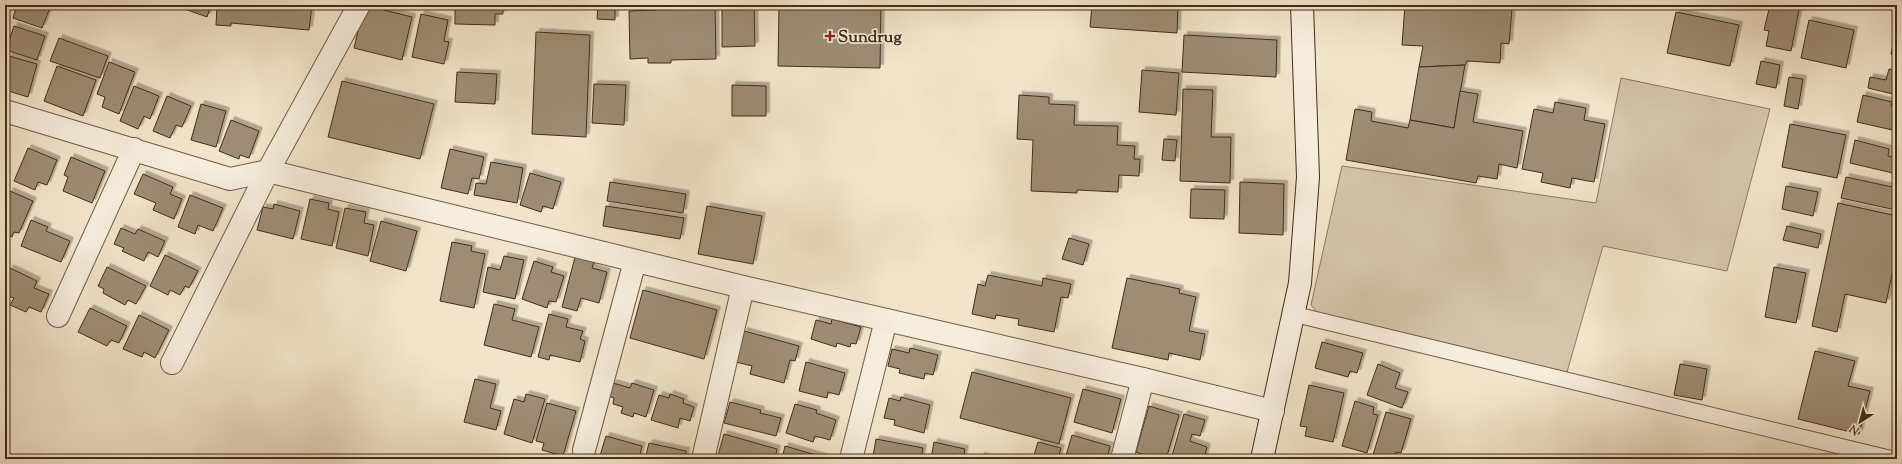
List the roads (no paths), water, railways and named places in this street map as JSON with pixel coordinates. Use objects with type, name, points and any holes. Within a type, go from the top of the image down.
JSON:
[{"type":"street","points":[[172,363],[268,171],[359,5]]},
{"type":"street","points":[[1262,459],[1274,411],[1300,283],[1308,177],[1302,5]]},
{"type":"street","points":[[5,111],[230,178],[268,171],[743,287],[1143,379],[1274,411]]},
{"type":"street","points":[[58,316],[134,150]]},
{"type":"street","points":[[584,450],[635,261]]},
{"type":"street","points":[[703,459],[743,287]]},
{"type":"street","points":[[851,459],[886,320]]},
{"type":"street","points":[[1122,459],[1143,379]]},
{"type":"lane","points":[[1293,314],[1893,459]]},
{"type":"place","name":"Sundrug","points":[[830,36]]}]
